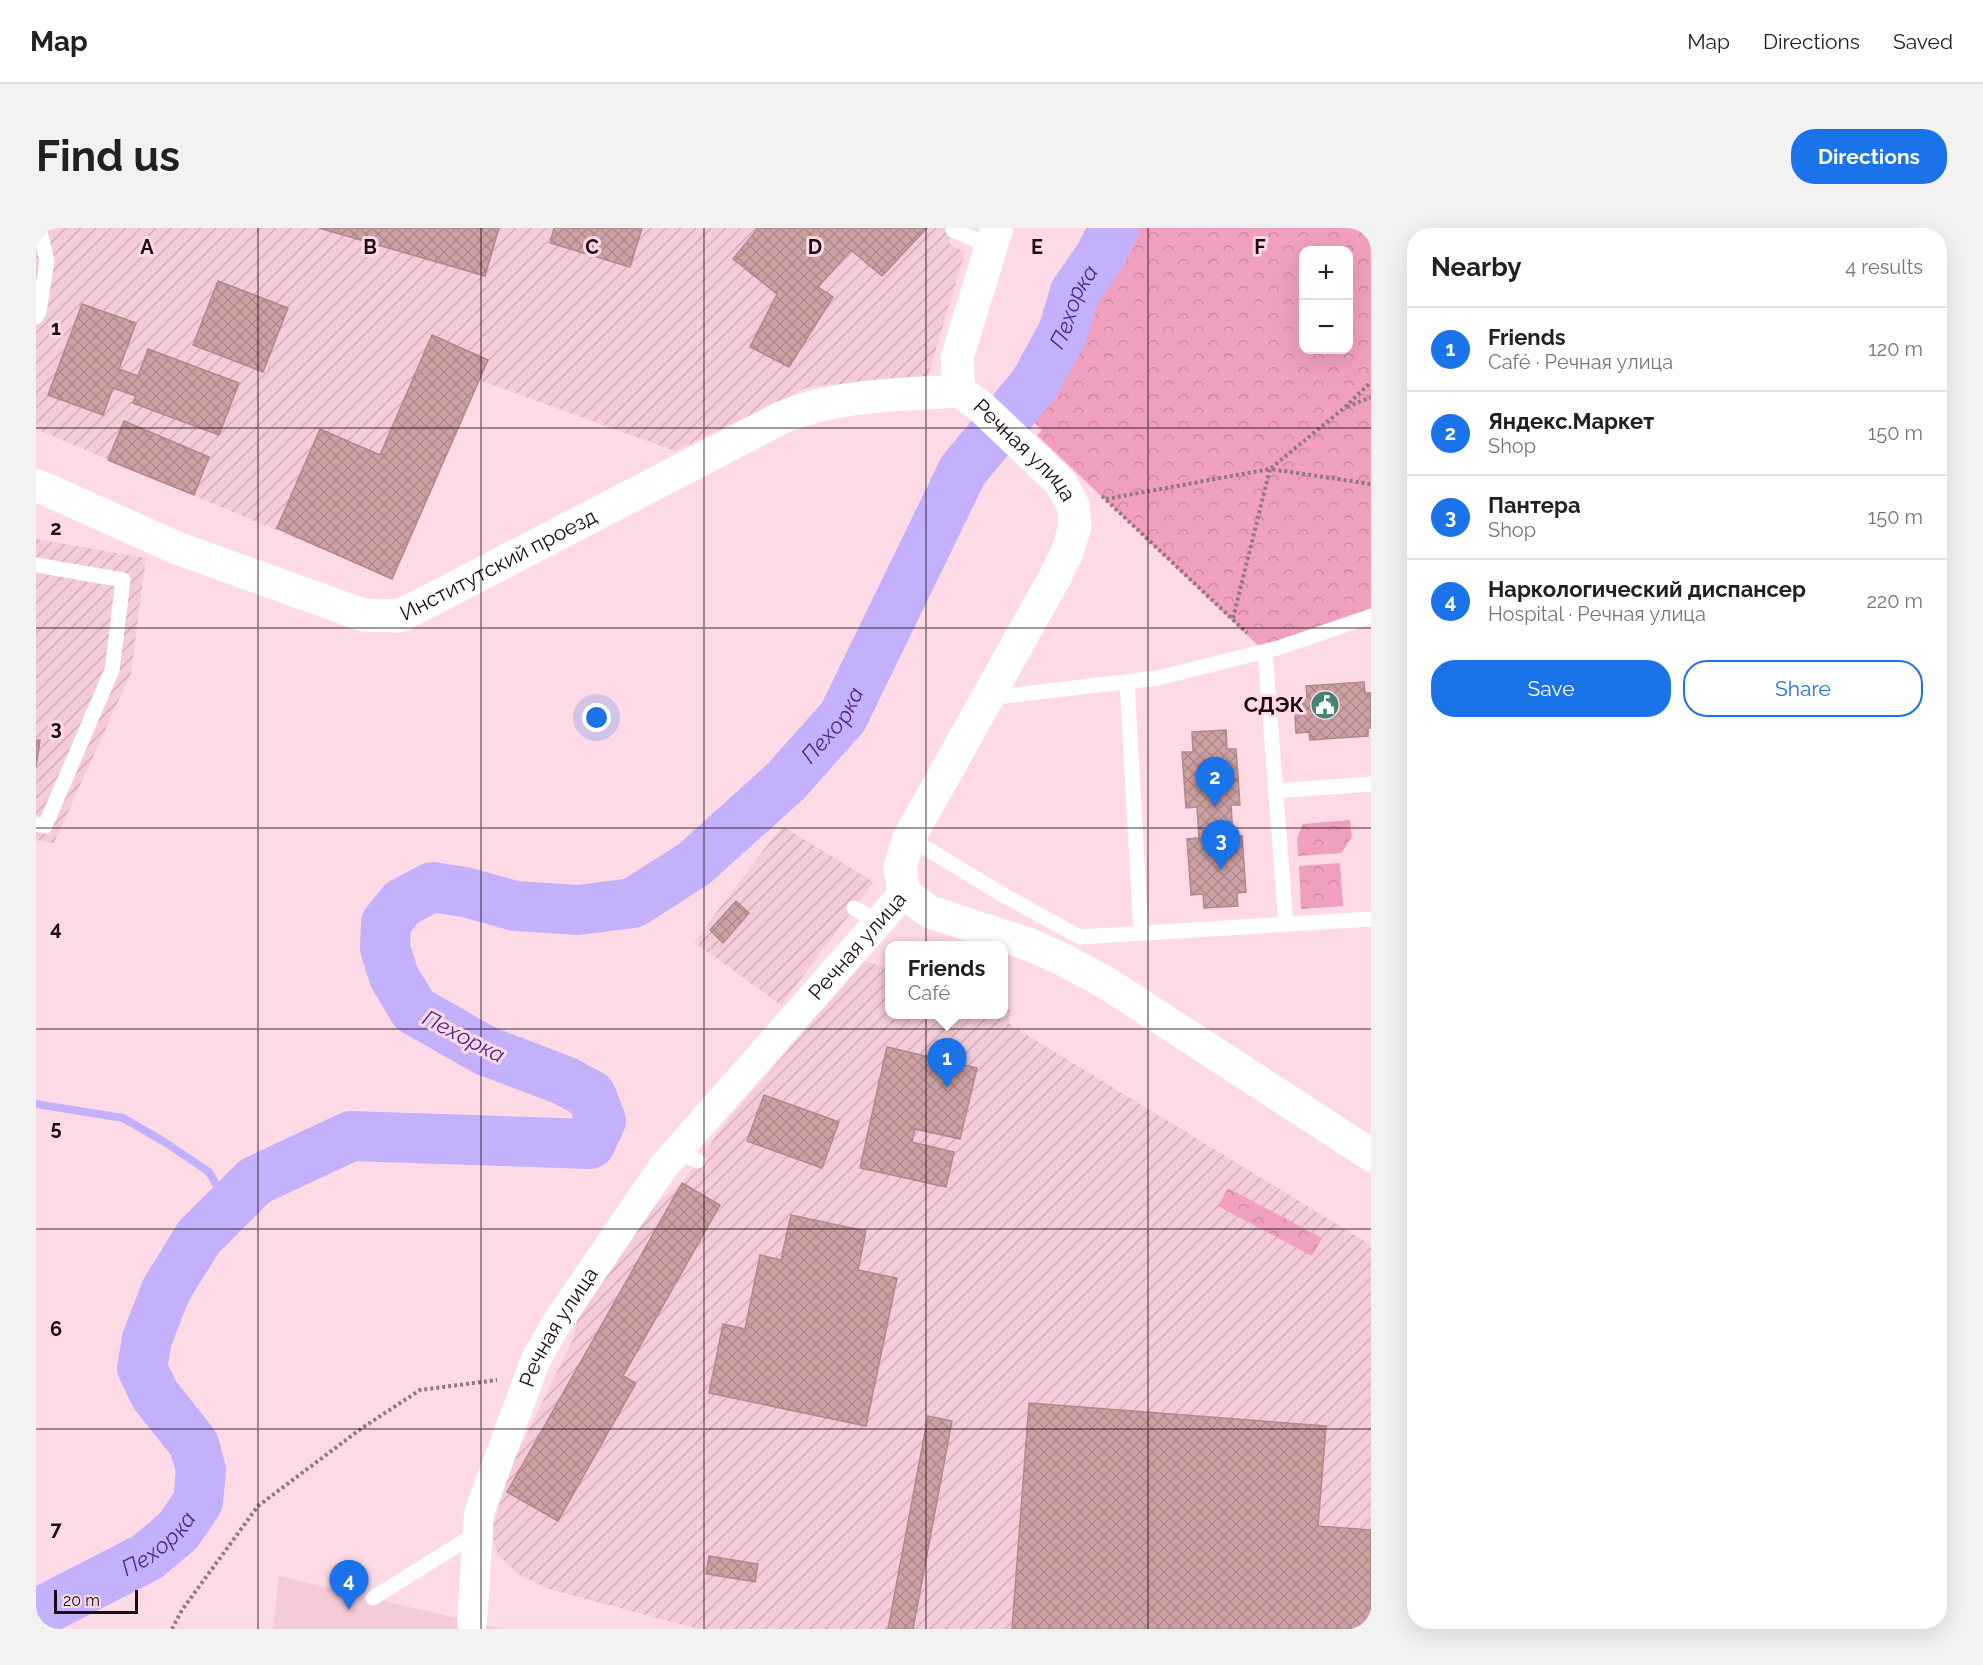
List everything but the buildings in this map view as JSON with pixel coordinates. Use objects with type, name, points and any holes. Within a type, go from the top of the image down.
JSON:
[{"type":"street","name":"Речная улица","points":[[471,1625],[479,1513],[492,1471],[528,1378],[558,1321],[663,1167],[687,1157],[866,915],[904,892],[900,867],[909,838],[1068,550],[1075,526],[1073,505],[1060,482],[970,398],[957,358],[994,237]]},
{"type":"street","name":"Институтский проезд","points":[[36,485],[177,548],[363,615],[400,616],[803,409],[848,399],[970,398]]},
{"type":"street","points":[[904,892],[930,912],[1028,944],[1108,984],[1371,1155]]},
{"type":"lane","points":[[36,316],[39,312],[47,261],[39,228]]},
{"type":"lane","points":[[953,230],[994,237]]},
{"type":"lane","points":[[36,565],[123,579],[112,670],[45,826],[36,824]]},
{"type":"lane","points":[[986,699],[1158,678],[1265,652],[1371,616]]},
{"type":"lane","points":[[1265,652],[1286,925]]},
{"type":"lane","points":[[1127,682],[1141,933]]},
{"type":"lane","points":[[1276,791],[1371,784]]},
{"type":"lane","points":[[909,838],[1005,896],[1080,937],[1371,920]]},
{"type":"lane","points":[[373,1598],[477,1533]]},
{"type":"path","points":[[1233,619],[1270,469],[1344,408],[1371,382]]},
{"type":"path","points":[[1344,408],[1371,397]]},
{"type":"path","points":[[1265,652],[1105,499],[1270,469],[1371,484]]},
{"type":"path","points":[[172,1629],[182,1610],[258,1506],[362,1428],[420,1390],[465,1382],[528,1378]]},
{"type":"shaded area","points":[[36,228],[953,228],[949,244],[965,252],[928,376],[808,387],[675,451],[479,380],[392,579],[36,429]]},
{"type":"shaded area","points":[[36,539],[146,558],[131,673],[54,843],[36,840]]},
{"type":"shaded area","points":[[782,826],[874,882],[781,1005],[694,942]]},
{"type":"shaded area","points":[[865,961],[885,967],[885,1019],[1008,1019],[1008,1009],[1011,1010],[1009,1024],[1371,1245],[1371,1629],[698,1629],[549,1589],[521,1576],[498,1555],[493,1538],[493,1526],[509,1471],[573,1339],[577,1321],[612,1261],[657,1203],[682,1183],[730,1117]]},
{"type":"shaded area","points":[[279,1576],[503,1629],[273,1629]]},
{"type":"green space","points":[[1114,228],[1371,228],[1371,615],[1265,652],[1037,435],[1042,430],[1017,406],[1035,385],[1063,332],[1075,292],[1100,256]]},
{"type":"green space","points":[[1350,820],[1352,837],[1341,853],[1298,856],[1297,838],[1303,824]]},
{"type":"green space","points":[[1340,863],[1343,906],[1301,909],[1299,866]]},
{"type":"green space","points":[[1228,1188],[1322,1238],[1312,1256],[1218,1206]]},
{"type":"waterway","name":"Пехорка","points":[[36,1614],[147,1557],[178,1531],[198,1502],[201,1470],[194,1444],[155,1395],[142,1368],[147,1339],[166,1290],[199,1237],[255,1181],[351,1136],[590,1144],[601,1121],[591,1095],[565,1081],[486,1051],[414,1010],[394,977],[385,948],[386,923],[402,903],[432,887],[465,892],[515,906],[578,910],[633,903],[694,864],[785,782],[843,717],[963,470],[1034,385],[1063,332],[1075,292],[1100,256],[1114,228]]},
{"type":"waterway","points":[[36,1104],[123,1118],[209,1172],[229,1207]]},
{"type":"place","name":"СДЭК","points":[[1325,705]]},
{"type":"place","name":"Яндекс.Маркет","points":[[1215,807]]},
{"type":"place","name":"Пантера","points":[[1221,870]]},
{"type":"place","name":"Friends","points":[[947,1088]]},
{"type":"place","name":"Наркологический диспансер","points":[[349,1610]]}]
